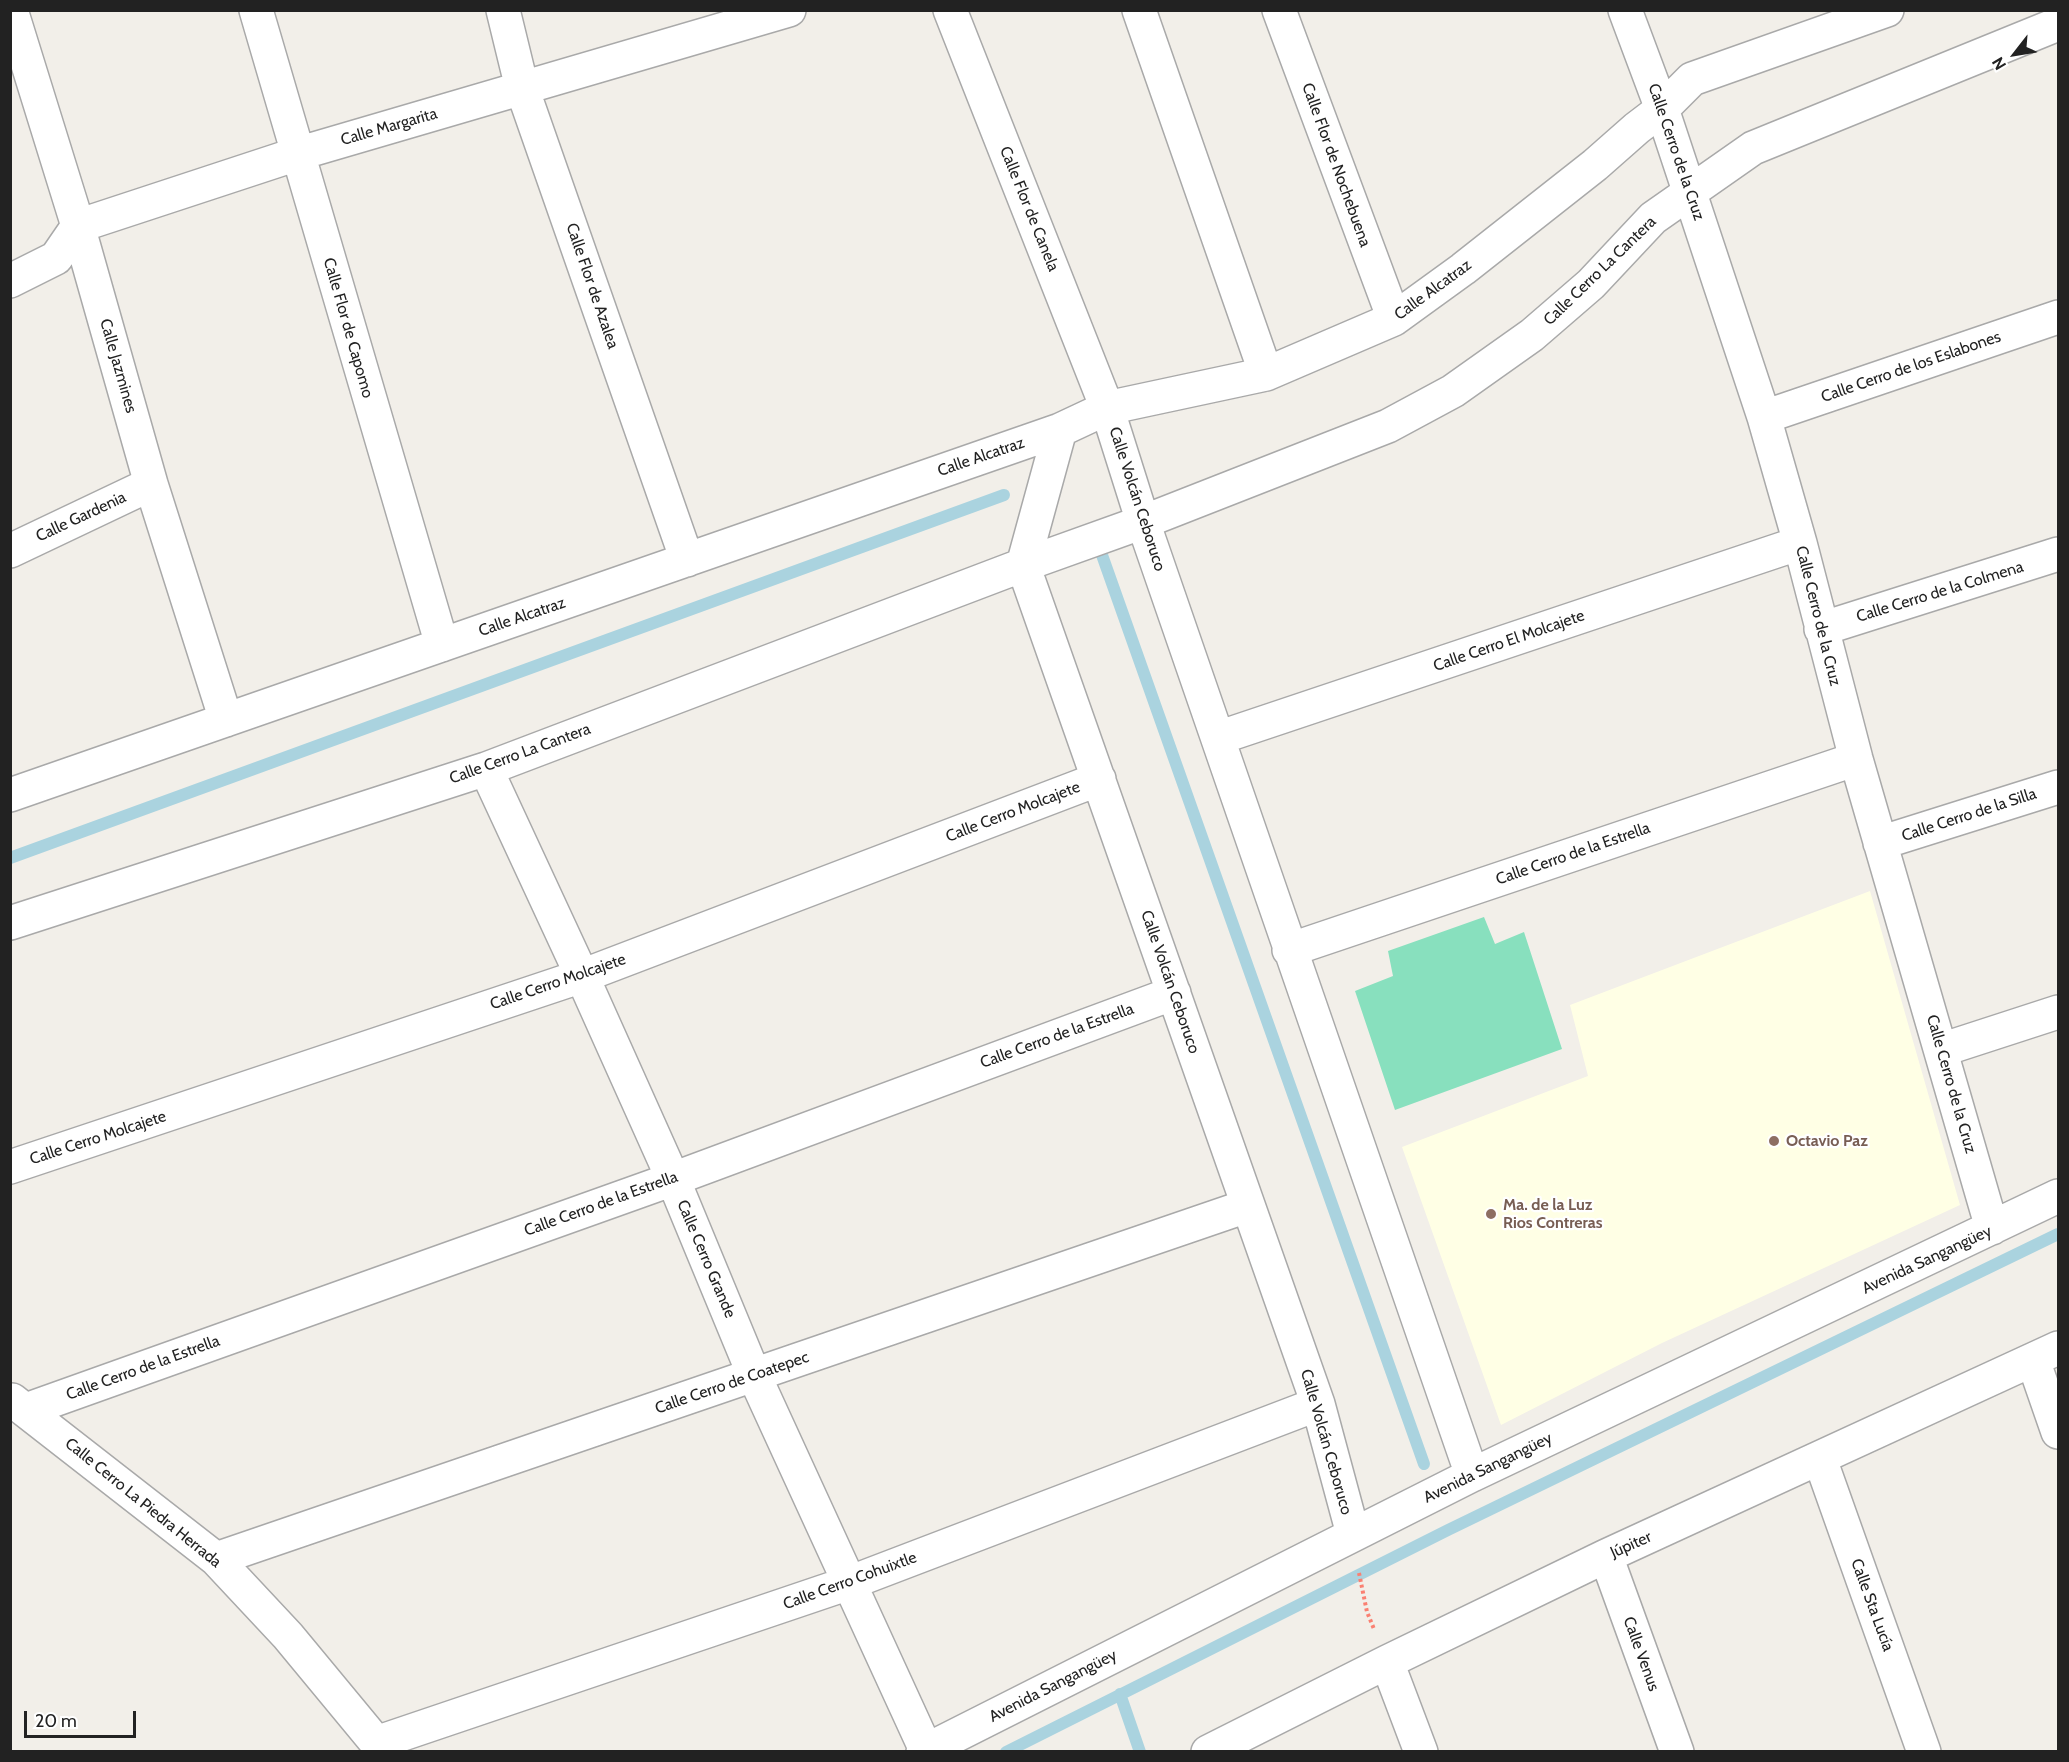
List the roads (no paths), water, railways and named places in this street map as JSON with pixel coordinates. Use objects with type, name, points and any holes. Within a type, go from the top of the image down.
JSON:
[{"type":"street","name":"Calle Flor de Capomo","points":[[256,10],[442,645]]},
{"type":"street","name":"Calle Flor de Azalea","points":[[503,10],[522,88],[687,560]]},
{"type":"street","name":"Calle Margarita","points":[[78,226],[297,154],[789,10]]},
{"type":"street","name":"Calle Flor de Canela","points":[[950,10],[1107,408]]},
{"type":"street","points":[[1139,10],[1266,374]]},
{"type":"street","name":"Calle Flor de Nochebuena","points":[[1279,10],[1394,319]]},
{"type":"street","name":"Calle Cerro de la Cruz","points":[[1625,10],[1662,109],[1764,417],[1800,543],[1856,759],[1992,1228]]},
{"type":"street","name":"Calle Alcatraz","points":[[10,795],[1060,430],[1107,408],[1266,374],[1394,319],[1567,188],[1662,109],[1692,79],[1887,10]]},
{"type":"street","name":"Calle Jazmines","points":[[11,15],[78,226],[151,484],[226,720]]},
{"type":"street","name":"Calle Cerro La Cantera","points":[[10,923],[486,768],[1023,565],[1143,522],[1388,426],[1454,391],[1532,335],[1591,284],[1653,218],[1754,148],[2058,24]]},
{"type":"street","points":[[10,281],[57,258],[78,226]]},
{"type":"street","name":"Calle Cerro de los Eslabones","points":[[1764,417],[2058,317]]},
{"type":"street","name":"Calle Volcán Ceboruco","points":[[1107,408],[1143,522],[1289,950],[1472,1475]]},
{"type":"street","points":[[1023,565],[1060,430]]},
{"type":"street","name":"Calle Gardenia","points":[[10,550],[151,484]]},
{"type":"street","name":"Calle Cerro El Molcajete","points":[[1218,738],[1800,543]]},
{"type":"street","name":"Calle Cerro de la Colmena","points":[[1821,629],[2058,554]]},
{"type":"street","name":"Calle Volcán Ceboruco","points":[[1023,565],[1318,1404],[1353,1534]]},
{"type":"street","name":"Calle Cerro de la Estrella","points":[[1289,950],[1856,759]]},
{"type":"street","name":"Calle Cerro Grande","points":[[486,768],[673,1179],[754,1375],[924,1751]]},
{"type":"street","name":"Calle Cerro Molcajete","points":[[10,1167],[582,976],[1099,779]]},
{"type":"street","name":"Calle Cerro de la Silla","points":[[1880,843],[2058,787]]},
{"type":"street","name":"Calle Cerro de la Estrella","points":[[18,1405],[673,1179],[1174,993]]},
{"type":"street","points":[[1941,1050],[2058,1012]]},
{"type":"street","name":"Avenida Sangangüey","points":[[924,1751],[1472,1475],[2058,1196]]},
{"type":"street","name":"Calle Cerro de Coatepec","points":[[216,1559],[1247,1206]]},
{"type":"street","points":[[2046,1354],[2058,1432]]},
{"type":"street","name":"Júpiter","points":[[1208,1752],[1606,1556],[2046,1354]]},
{"type":"street","name":"Calle Cerro Cohuixtle","points":[[380,1747],[849,1583],[1318,1404]]},
{"type":"street","name":"Calle Cerro La Piedra Herrada","points":[[18,1405],[216,1559],[288,1636],[380,1747]]},
{"type":"street","name":"Calle Sta Lucía","points":[[1820,1459],[1924,1752]]},
{"type":"street","name":"Calle Venus","points":[[1606,1556],[1677,1752]]},
{"type":"street","points":[[1387,1662],[1421,1752]]},
{"type":"waterway","points":[[10,858],[1004,495]]},
{"type":"waterway","points":[[1102,555],[1424,1464]]},
{"type":"waterway","points":[[1006,1752],[1448,1530],[2058,1234]]},
{"type":"waterway","points":[[1120,1694],[1140,1752]]},
{"type":"place","name":"Octavio Paz","points":[[1774,1141]]},
{"type":"place","name":"Ma. de la Luz Rios Contreras","points":[[1491,1214]]}]
